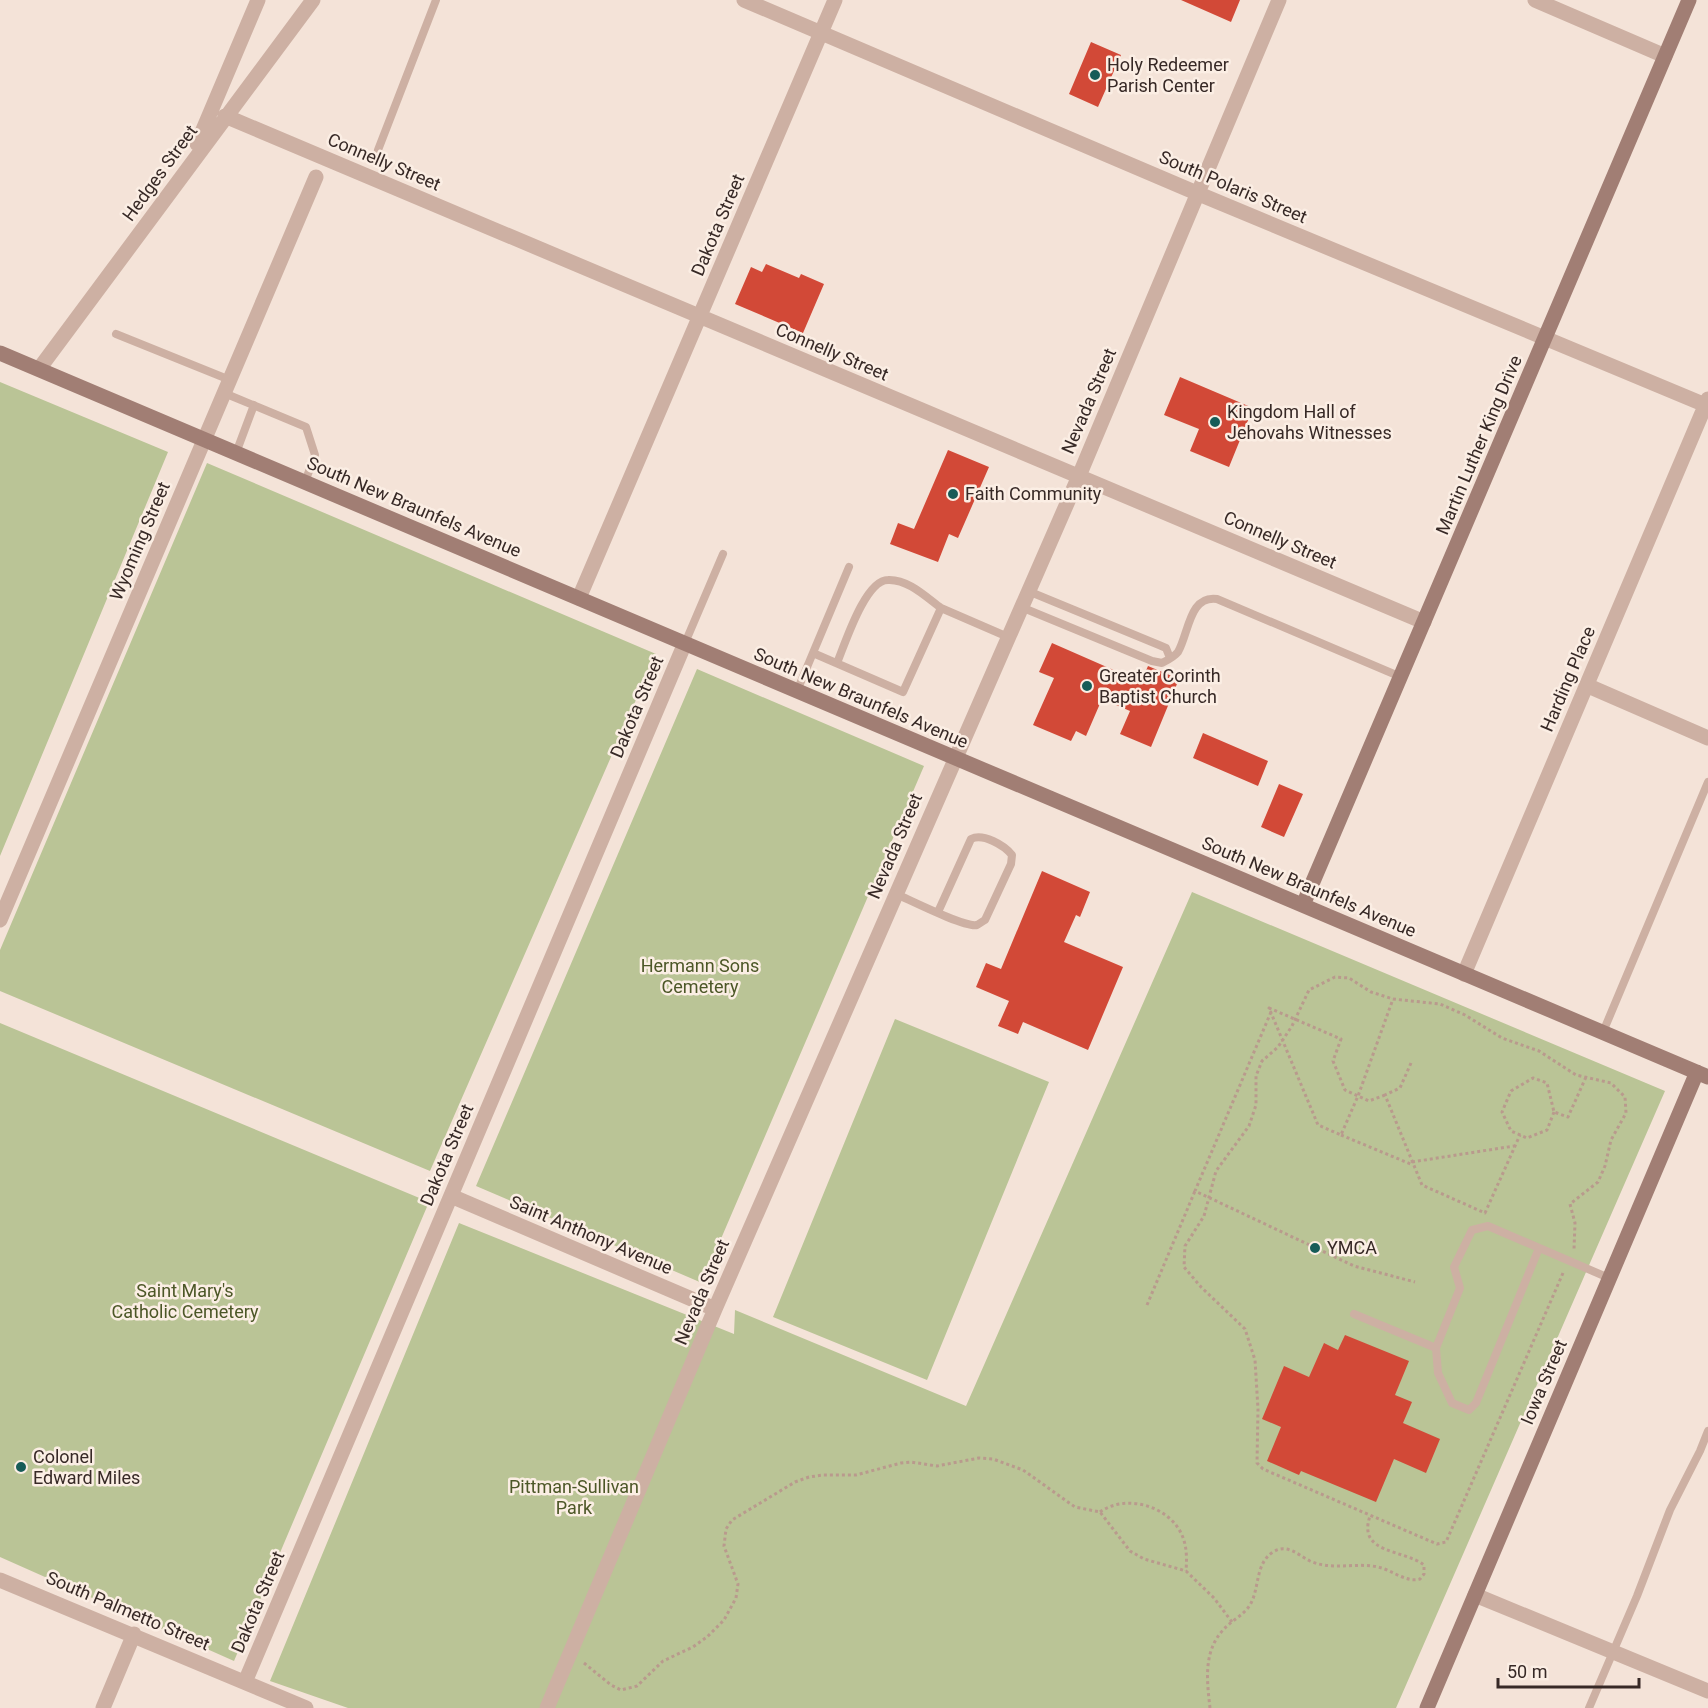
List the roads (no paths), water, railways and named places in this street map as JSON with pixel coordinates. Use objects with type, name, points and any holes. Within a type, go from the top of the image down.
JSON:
[{"type":"main road","name":"Martin Luther King Drive","points":[[1303,905],[1689,0]]},
{"type":"main road","name":"South New Braunfels Avenue","points":[[0,353],[1702,1074]]},
{"type":"main road","name":"Iowa Street","points":[[1427,1708],[1609,1278],[1702,1074]]},
{"type":"street","points":[[186,171],[258,0]]},
{"type":"street","name":"Hedges Street","points":[[39,369],[313,0]]},
{"type":"street","name":"South Polaris Street","points":[[744,0],[1199,194],[1545,339],[1707,404]]},
{"type":"street","name":"Dakota Street","points":[[579,598],[835,0]]},
{"type":"street","name":"Nevada Street","points":[[547,1708],[715,1309],[1079,476],[1279,0]]},
{"type":"street","points":[[1535,0],[1665,56]]},
{"type":"street","name":"Connelly Street","points":[[225,116],[1424,622]]},
{"type":"street","name":"Wyoming Street","points":[[0,920],[316,177]]},
{"type":"street","name":"Harding Place","points":[[1464,974],[1707,404]]},
{"type":"street","name":"Dakota Street","points":[[245,1682],[685,643]]},
{"type":"street","points":[[1586,685],[1708,738]]},
{"type":"street","name":"Saint Anthony Avenue","points":[[451,1196],[715,1309]]},
{"type":"street","name":"South Palmetto Street","points":[[0,1580],[134,1634],[306,1708]]},
{"type":"street","points":[[1475,1595],[1708,1691]]},
{"type":"street","points":[[103,1708],[134,1634]]},
{"type":"lane","points":[[378,150],[436,0]]},
{"type":"lane","points":[[116,334],[227,387],[254,405],[306,427],[315,455],[305,482]]},
{"type":"lane","points":[[236,453],[254,405]]},
{"type":"lane","points":[[685,643],[723,554]]},
{"type":"lane","points":[[797,691],[849,567]]},
{"type":"lane","points":[[837,663],[866,598],[874,586],[886,579],[900,581],[941,608],[1008,637]]},
{"type":"lane","points":[[1029,591],[1167,648],[1170,658]]},
{"type":"lane","points":[[1021,607],[1152,661],[1162,663],[1177,653],[1196,607],[1203,599],[1217,599],[1401,677]]},
{"type":"lane","points":[[813,652],[903,692],[941,608]]},
{"type":"lane","points":[[1603,1032],[1708,782]]},
{"type":"lane","points":[[896,894],[968,925],[978,925],[985,920],[1011,864],[1012,855],[1006,848],[980,837],[971,839],[938,912]]},
{"type":"lane","points":[[1539,1248],[1476,1403],[1469,1410],[1452,1403],[1438,1373],[1436,1348],[1460,1288],[1454,1267],[1472,1230],[1488,1226],[1609,1278]]},
{"type":"lane","points":[[1354,1314],[1436,1348]]},
{"type":"lane","points":[[1589,1708],[1637,1596],[1670,1510],[1708,1431]]},
{"type":"place","name":"Holy Redeemer Parish Center","points":[[1095,75]]},
{"type":"place","name":"Kingdom Hall of Jehovahs Witnesses","points":[[1215,422]]},
{"type":"place","name":"Faith Community","points":[[953,494]]},
{"type":"place","name":"Greater Corinth Baptist Church","points":[[1087,686]]},
{"type":"place","name":"YMCA","points":[[1315,1248]]},
{"type":"place","name":"Colonel Edward Miles","points":[[21,1467]]},
{"type":"park label","name":"Hermann Sons Cemetery","points":[[700,976]]},
{"type":"park label","name":"Saint Mary's Catholic Cemetery","points":[[185,1301]]},
{"type":"park label","name":"Pittman-Sullivan Park","points":[[574,1497]]}]
